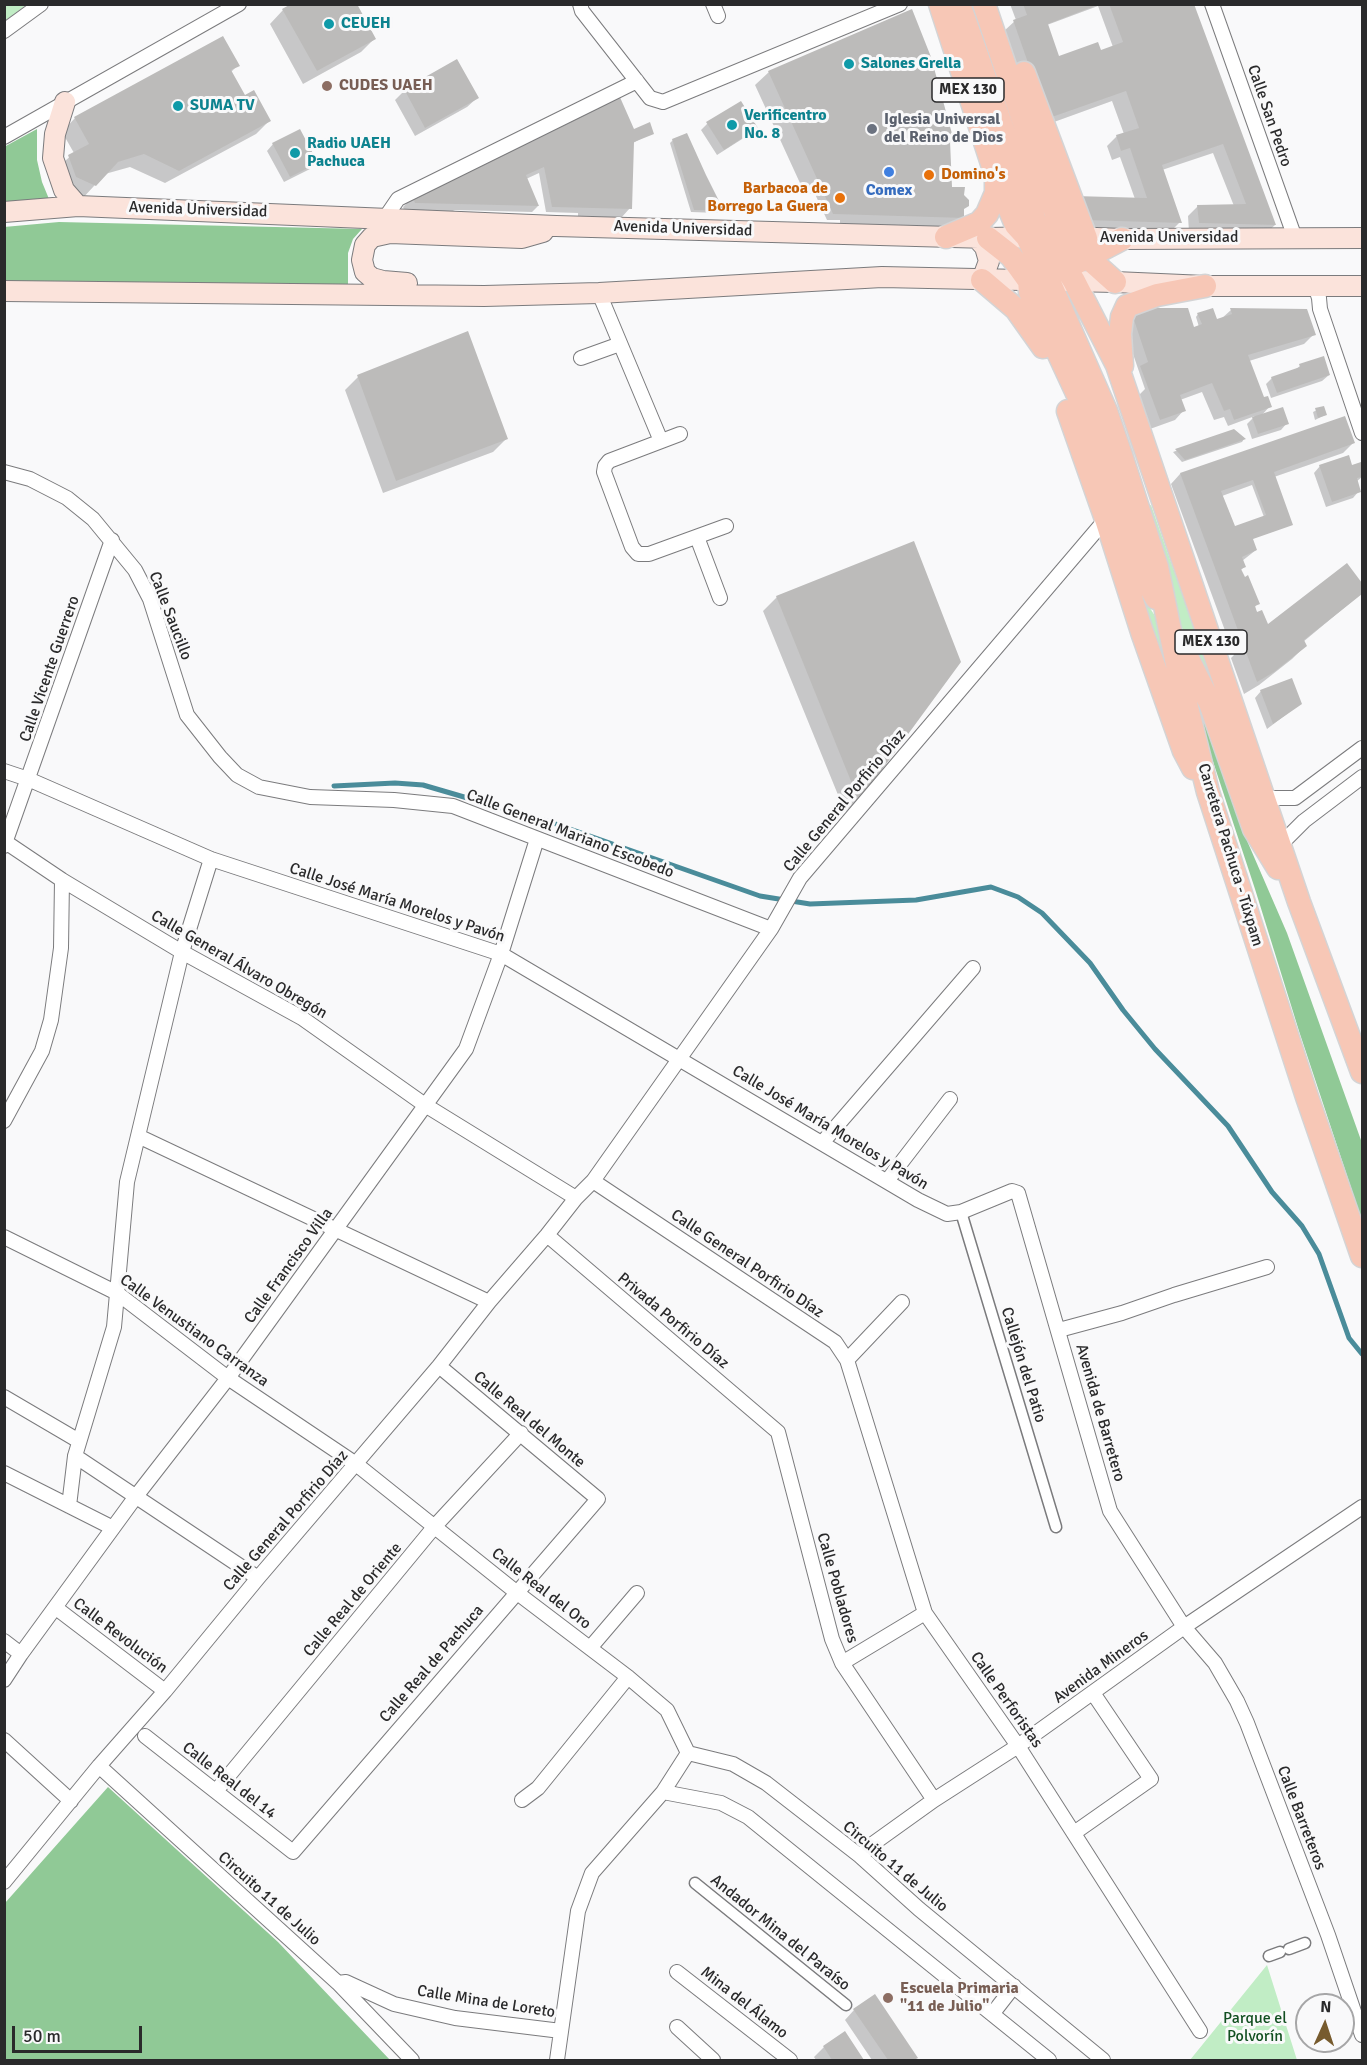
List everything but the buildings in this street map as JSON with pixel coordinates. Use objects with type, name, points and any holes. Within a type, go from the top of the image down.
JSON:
[{"type":"main road","name":"MEX 130","points":[[940,4],[996,176],[1016,225],[1054,258]]},
{"type":"main road","name":"MEX 130","points":[[959,4],[1035,221],[1117,365],[1299,902],[1357,1042],[1362,1072]]},
{"type":"main road","points":[[984,4],[1060,226],[1054,258]]},
{"type":"main road","points":[[999,4],[1048,141],[1054,258]]},
{"type":"main road","points":[[65,102],[55,134],[53,158],[64,190],[78,206]]},
{"type":"main road","points":[[946,237],[978,223],[987,214],[996,193],[996,176]]},
{"type":"main road","name":"Avenida Universidad","points":[[4,212],[78,206],[556,226],[982,238]]},
{"type":"main road","points":[[484,296],[445,287],[372,278],[364,272],[362,260],[365,244],[372,237],[390,233],[522,238],[556,226]]},
{"type":"main road","points":[[982,238],[1011,256],[1054,258],[1118,282],[1205,286],[1362,286]]},
{"type":"main road","points":[[982,238],[981,241],[988,255],[982,280]]},
{"type":"main road","name":"Avenida Universidad","points":[[1122,239],[1362,238]]},
{"type":"main road","points":[[4,291],[484,296],[598,293],[882,277],[982,280],[1122,239]]},
{"type":"main road","points":[[1118,282],[1110,265],[1109,256],[1112,248],[1122,239]]},
{"type":"main road","name":"Carretera Pachuca - Túxpam","points":[[1054,258],[1157,567],[1208,792],[1307,1097],[1362,1256]]},
{"type":"main road","points":[[982,280],[1016,309],[1041,341],[1072,420],[1184,751],[1208,792]]},
{"type":"main road","points":[[1123,383],[1120,334],[1122,317],[1127,306],[1157,295],[1205,286]]},
{"type":"main road","points":[[1167,617],[1210,703],[1254,829],[1299,902]]},
{"type":"street","points":[[4,31],[40,4]]},
{"type":"street","points":[[4,136],[238,4]]},
{"type":"street","points":[[580,4],[582,11],[650,98],[663,102],[900,4]]},
{"type":"street","name":"Calle San Pedro","points":[[1212,4],[1295,238]]},
{"type":"street","points":[[385,218],[398,199],[637,81]]},
{"type":"street","points":[[1315,286],[1320,298],[1320,309],[1362,433]]},
{"type":"street","points":[[598,293],[661,441]]},
{"type":"street","points":[[581,358],[620,344]]},
{"type":"street","points":[[681,434],[609,460],[604,466],[604,472],[633,547],[638,554],[649,554],[726,526]]},
{"type":"street","name":"Calle Saucillo","points":[[4,471],[30,479],[67,498],[93,519],[135,570],[150,599],[187,714],[220,757]]},
{"type":"street","name":"Calle General Porfirio Díaz","points":[[4,1882],[99,1766],[439,1366],[576,1198],[593,1181],[774,924],[800,878],[1106,519]]},
{"type":"street","points":[[697,537],[720,598]]},
{"type":"street","name":"Calle Vicente Guerrero","points":[[5,843],[112,540]]},
{"type":"street","points":[[1264,798],[1295,798],[1362,748]]},
{"type":"street","name":"Calle General Mariano Escobedo","points":[[220,757],[237,775],[259,787],[310,797],[394,800],[453,806],[537,839],[774,924]]},
{"type":"street","name":"Calle José María Morelos y Pavón","points":[[4,771],[28,779],[212,860],[501,954],[886,1181],[954,1213]]},
{"type":"street","points":[[1280,845],[1304,821],[1362,777]]},
{"type":"street","name":"Calle Francisco Villa","points":[[4,1680],[137,1495],[337,1230],[466,1049],[501,954],[537,839]]},
{"type":"street","name":"Calle General Álvaro Obregón","points":[[5,843],[182,952],[302,1018],[425,1105],[576,1198]]},
{"type":"street","points":[[69,1506],[75,1456],[114,1327],[127,1182],[182,952],[212,860]]},
{"type":"street","points":[[4,1121],[42,1052],[51,1020],[61,948],[62,880]]},
{"type":"street","points":[[822,1143],[973,968]]},
{"type":"street","points":[[886,1181],[950,1098]]},
{"type":"street","points":[[138,1136],[489,1302]]},
{"type":"street","name":"Calle General Porfirio Díaz","points":[[593,1181],[835,1342],[847,1360]]},
{"type":"street","name":"Avenida de Barretero","points":[[954,1213],[1012,1191],[1018,1192],[1110,1511],[1184,1626]]},
{"type":"street","name":"Callejón del Patio","points":[[954,1213],[1056,1527]]},
{"type":"street","name":"Privada Porfirio Díaz","points":[[547,1235],[778,1432]]},
{"type":"street","name":"Calle Venustiano Carranza","points":[[4,1237],[117,1293],[228,1377],[356,1464]]},
{"type":"street","points":[[1059,1330],[1122,1313],[1267,1267]]},
{"type":"street","points":[[847,1360],[902,1302]]},
{"type":"street","name":"Calle Perforistas","points":[[847,1360],[925,1613],[1018,1746],[1200,2031]]},
{"type":"street","name":"Calle Real del Monte","points":[[439,1366],[598,1499]]},
{"type":"street","points":[[4,1397],[79,1441]]},
{"type":"street","name":"Calle Pobladores","points":[[778,1432],[832,1639],[842,1663],[934,1800]]},
{"type":"street","name":"Calle Real de Oriente","points":[[216,1791],[435,1526],[520,1433]]},
{"type":"street","points":[[75,1456],[137,1495],[258,1578]]},
{"type":"street","name":"Calle Real del Oro","points":[[356,1464],[667,1710],[688,1753]]},
{"type":"street","points":[[4,1473],[113,1528]]},
{"type":"street","name":"Calle Real de Pachuca","points":[[293,1852],[598,1499]]},
{"type":"street","name":"Avenida Mineros","points":[[860,1856],[874,1843],[934,1800],[1018,1746],[1184,1626],[1362,1507]]},
{"type":"street","points":[[590,1648],[637,1593]]},
{"type":"street","name":"Calle Revolución","points":[[56,1608],[165,1691]]},
{"type":"street","points":[[842,1663],[925,1613]]},
{"type":"street","name":"Calle Barreteros","points":[[1184,1626],[1215,1663],[1237,1701],[1323,1937],[1362,2035]]},
{"type":"street","points":[[4,1641],[21,1654]]},
{"type":"street","points":[[522,1800],[538,1788],[628,1677]]},
{"type":"street","points":[[1074,1833],[1151,1779],[1094,1693]]},
{"type":"street","name":"Calle Real del 14","points":[[145,1736],[293,1852]]},
{"type":"street","points":[[4,1740],[71,1802]]},
{"type":"street","points":[[557,2061],[578,1911],[592,1873],[663,1792],[688,1753]]},
{"type":"street","name":"Circuito 11 de Julio","points":[[688,1753],[733,1764],[766,1783],[860,1856],[919,1910],[1103,2061]]},
{"type":"street","name":"Circuito 11 de Julio","points":[[99,1766],[338,1983],[412,2061]]},
{"type":"street","points":[[663,1792],[721,1803],[748,1817],[993,2013],[1049,2061]]},
{"type":"street","name":"Andador Mina del Paraíso","points":[[695,1883],[846,2005]]},
{"type":"street","points":[[1279,1952],[1305,1943]]},
{"type":"street","name":"Mina del Álamo","points":[[677,1972],[790,2061]]},
{"type":"street","name":"Calle Mina de Loreto","points":[[338,1983],[346,1982],[394,2004],[455,2018],[561,2031]]},
{"type":"street","points":[[993,2013],[1014,1986]]},
{"type":"street","points":[[677,2027],[713,2061]]},
{"type":"green space","points":[[5,4],[26,4],[26,5],[5,21]]},
{"type":"green space","points":[[37,129],[37,160],[49,199],[5,203],[4,147]]},
{"type":"green space","points":[[59,222],[362,229],[353,239],[348,253],[348,285],[5,284],[4,227]]},
{"type":"green space","points":[[1151,505],[1212,679],[1211,682],[1176,617],[1148,506]]},
{"type":"green space","points":[[1121,550],[1144,599],[1157,619],[1167,679]]},
{"type":"green space","points":[[1198,707],[1203,710],[1248,843],[1287,933],[1362,1143],[1362,1221],[1197,713]]},
{"type":"green space","points":[[108,1787],[278,1942],[390,2060],[5,2060],[5,1903]]},
{"type":"green space","name":"Parque el Polvorín","points":[[1267,1965],[1297,2060],[1190,2060]]},
{"type":"waterway","points":[[334,786],[395,783],[423,785],[553,823],[760,896],[810,904],[916,900],[991,887],[1018,897],[1042,913],[1090,963],[1123,1010],[1155,1049],[1228,1126],[1272,1192],[1302,1226],[1319,1254],[1349,1338],[1362,1354]]},
{"type":"place","name":"CEUEH","points":[[329,24]]},
{"type":"place","name":"Salones Grella","points":[[849,64]]},
{"type":"place","name":"CUDES UAEH","points":[[327,86]]},
{"type":"place","name":"SUMA TV","points":[[178,106]]},
{"type":"place","name":"Verificentro No. 8","points":[[732,125]]},
{"type":"place","name":"Iglesia Universal del Reino de Dios","points":[[872,129]]},
{"type":"place","name":"Radio UAEH Pachuca","points":[[295,153]]},
{"type":"place","name":"Comex","points":[[889,172]]},
{"type":"place","name":"Domino's","points":[[929,175]]},
{"type":"place","name":"Barbacoa de Borrego La Guera","points":[[840,198]]},
{"type":"place","name":"Escuela Primaria \"11 de Julio\"","points":[[888,1998]]}]
